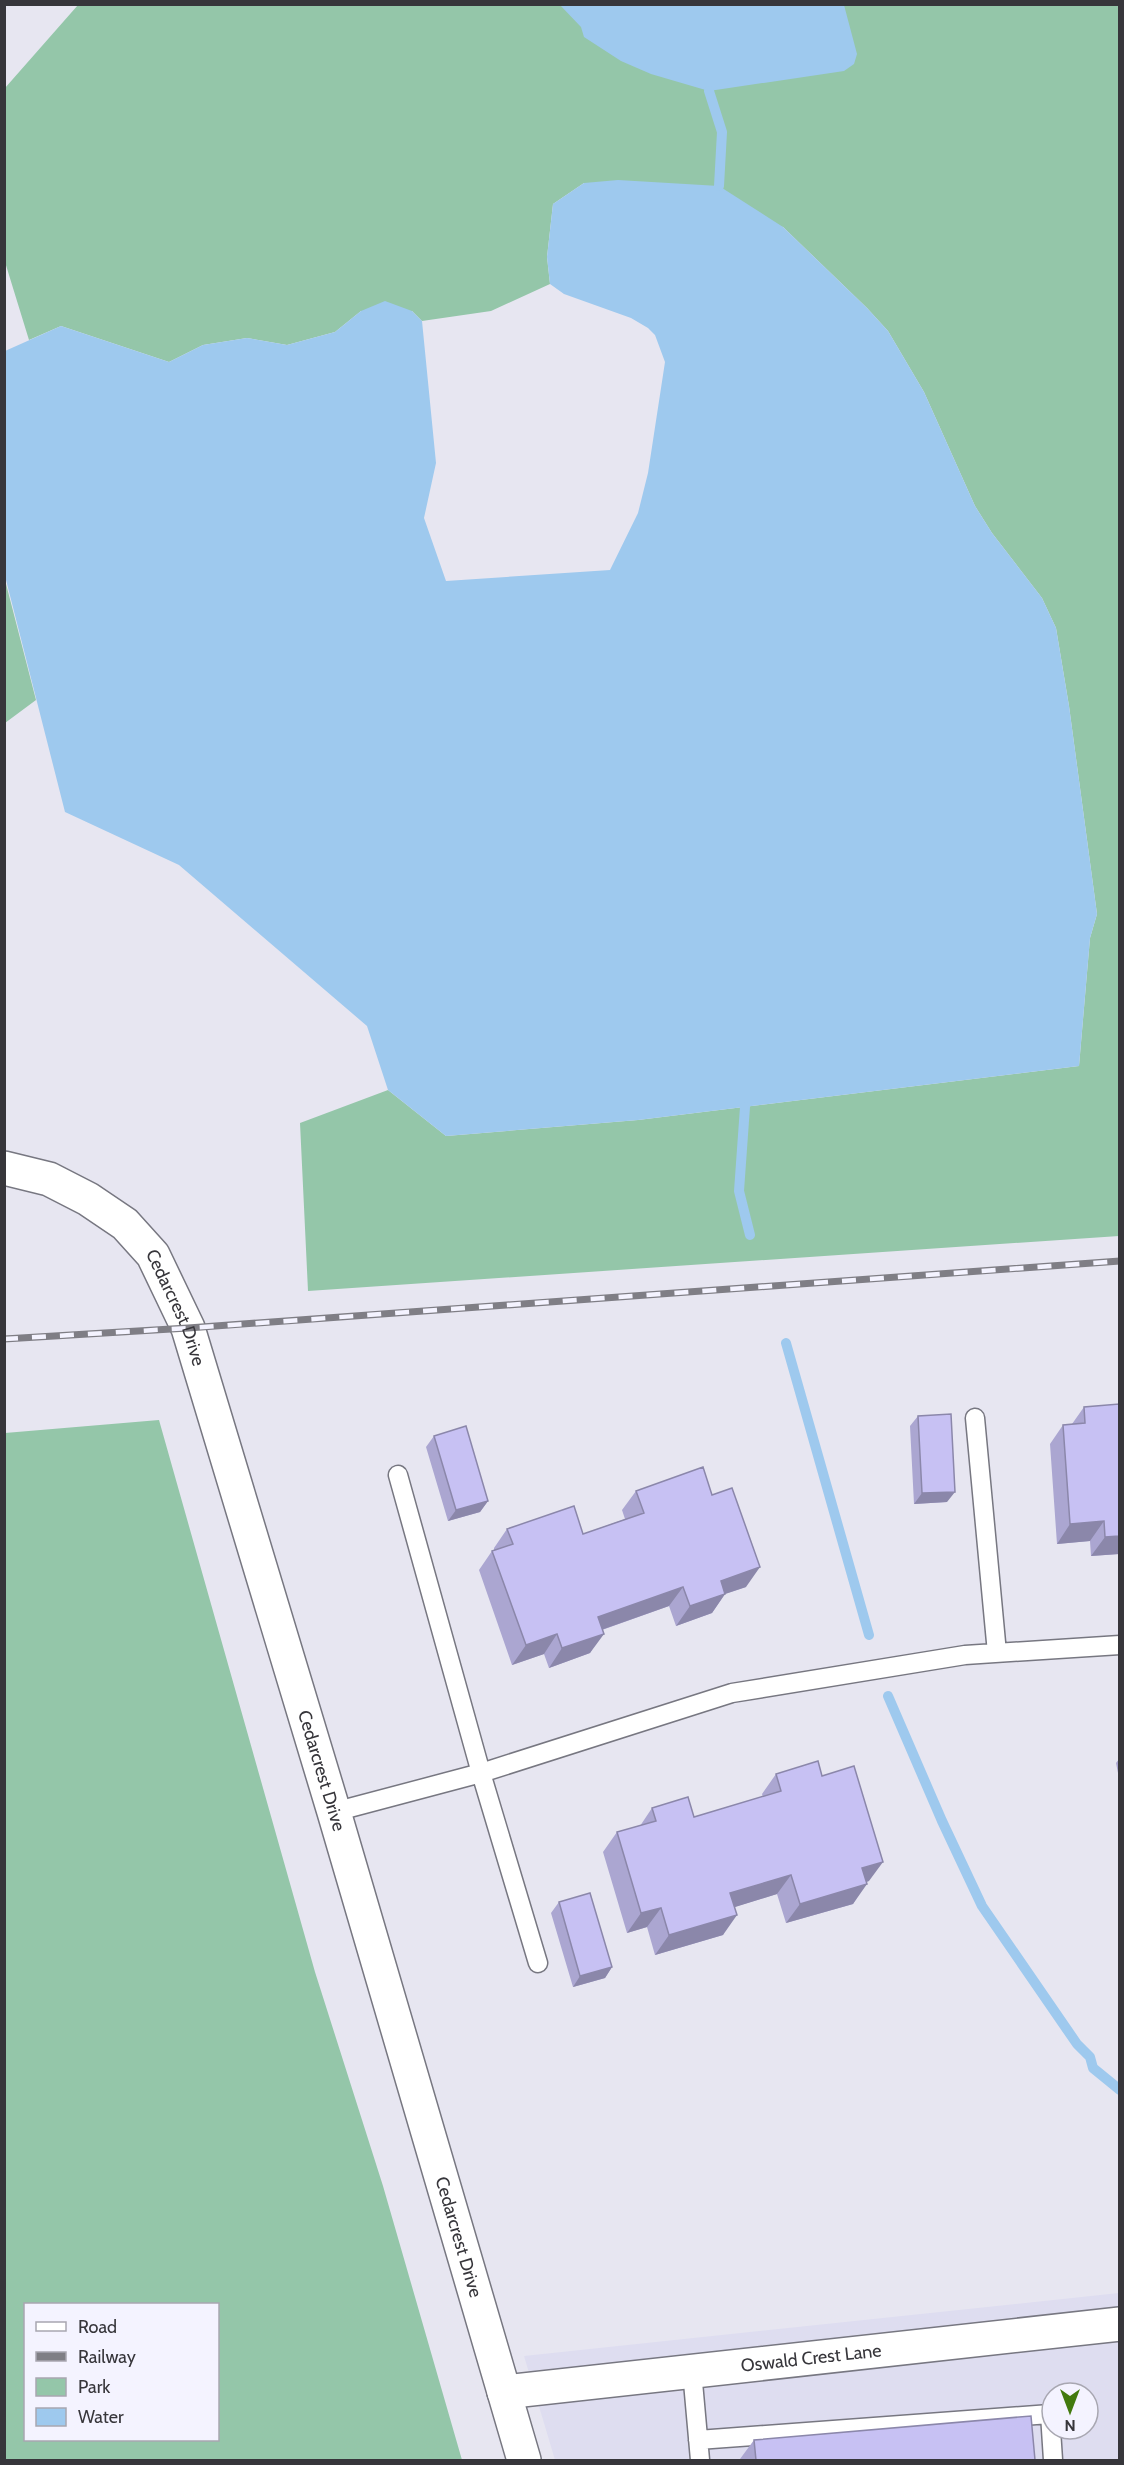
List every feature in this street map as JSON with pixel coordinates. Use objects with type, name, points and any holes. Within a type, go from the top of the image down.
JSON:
[{"type":"street","name":"Cedarcrest Drive","points":[[4,1168],[49,1179],[88,1199],[125,1224],[153,1255],[188,1328],[334,1812],[524,2460]]},
{"type":"street","name":"Oswald Crest Lane","points":[[504,2392],[1119,2324]]},
{"type":"lane","points":[[975,1418],[997,1653]]},
{"type":"lane","points":[[398,1475],[481,1773],[538,1963]]},
{"type":"lane","points":[[334,1812],[481,1773],[732,1693],[965,1654],[1119,1645]]},
{"type":"lane","points":[[692,2372],[700,2460]]},
{"type":"lane","points":[[699,2440],[1050,2414],[1053,2460]]},
{"type":"shaded area","points":[[1119,2293],[1119,2460],[555,2460],[524,2356]]},
{"type":"green space","points":[[78,5],[1119,5],[1119,1236],[308,1291],[300,1123],[388,1090],[446,1136],[638,1120],[1079,1066],[1090,938],[1097,914],[1056,628],[1042,598],[992,533],[975,506],[924,392],[888,331],[783,227],[584,183],[553,204],[547,257],[550,284],[491,311],[422,321],[412,311],[361,311],[335,332],[287,345],[247,338],[203,345],[169,362],[61,326],[29,340],[5,262],[5,88]]},
{"type":"green space","points":[[4,576],[36,700],[5,723],[4,723]]},
{"type":"green space","points":[[159,1420],[315,1972],[383,2186],[462,2460],[5,2460],[5,1433]]},
{"type":"water","points":[[560,5],[844,5],[857,54],[854,64],[844,71],[709,91],[651,74],[621,61],[584,37],[581,27]]},
{"type":"water","points":[[618,180],[719,186],[783,227],[867,308],[888,331],[924,392],[975,506],[992,533],[1042,598],[1056,628],[1097,914],[1090,938],[1079,1066],[638,1120],[446,1136],[388,1090],[367,1026],[179,865],[65,812],[5,576],[5,351],[61,326],[169,362],[203,345],[247,338],[287,345],[335,332],[361,311],[385,301],[412,311],[422,321],[436,463],[424,518],[446,581],[610,570],[638,513],[648,473],[665,362],[655,335],[648,328],[631,318],[564,294],[550,284],[547,257],[553,204],[584,183]]},
{"type":"building","points":[[1119,1404],[1119,1536],[1105,1537],[1104,1521],[1070,1524],[1063,1425],[1085,1423],[1084,1407]]},
{"type":"building","points":[[951,1414],[955,1492],[922,1493],[918,1416]]},
{"type":"building","points":[[466,1426],[488,1501],[456,1510],[434,1436]]},
{"type":"building","points":[[703,1467],[712,1495],[732,1488],[760,1567],[721,1581],[725,1594],[690,1606],[683,1587],[598,1617],[604,1634],[562,1648],[557,1634],[526,1645],[492,1551],[513,1544],[507,1529],[574,1506],[583,1534],[644,1513],[636,1491]]},
{"type":"building","points":[[818,1761],[822,1776],[854,1766],[883,1862],[862,1868],[867,1884],[800,1904],[791,1875],[730,1893],[737,1915],[669,1935],[661,1908],[641,1913],[617,1832],[656,1821],[652,1808],[688,1797],[694,1817],[781,1791],[776,1774]]},
{"type":"building","points":[[590,1893],[612,1967],[580,1976],[559,1902]]},
{"type":"building","points":[[1031,2416],[1035,2460],[756,2460],[754,2440]]},
{"type":"waterway","points":[[709,91],[722,132],[719,186]]},
{"type":"waterway","points":[[745,1107],[739,1191],[750,1235]]},
{"type":"waterway","points":[[786,1343],[869,1635]]},
{"type":"waterway","points":[[888,1696],[982,1906],[1077,2044],[1090,2057],[1093,2068],[1120,2090]]},
{"type":"railway","points":[[4,1339],[188,1328],[1120,1261]]}]
